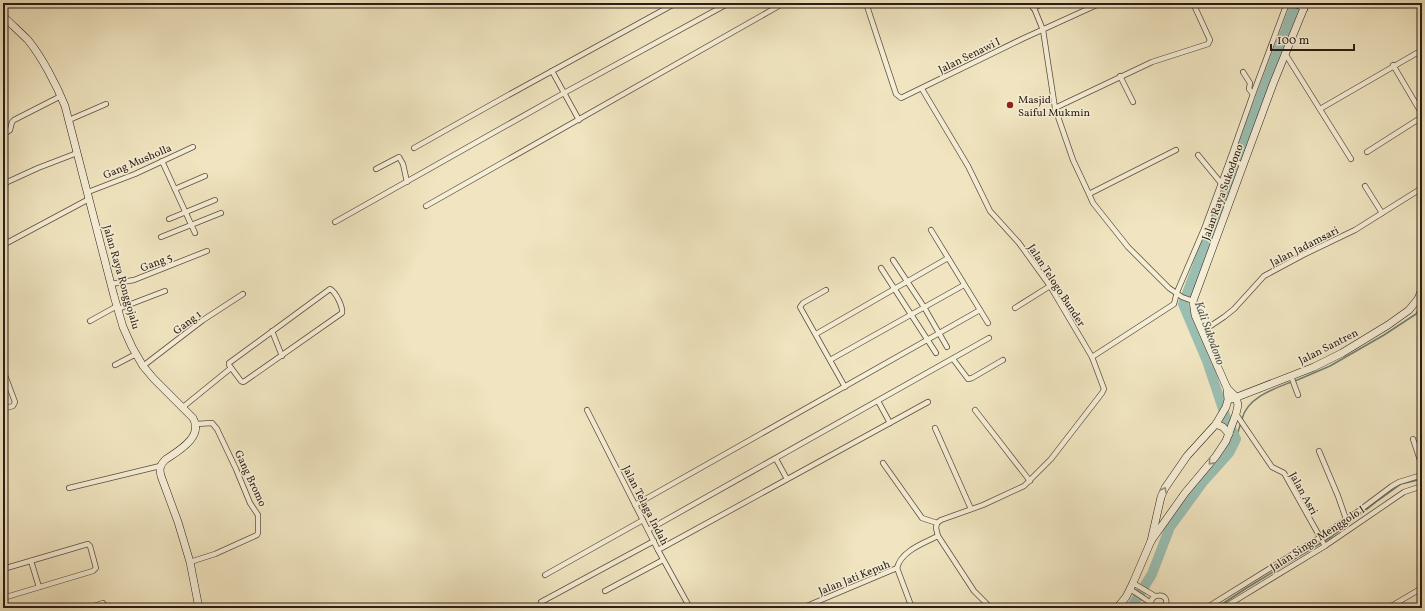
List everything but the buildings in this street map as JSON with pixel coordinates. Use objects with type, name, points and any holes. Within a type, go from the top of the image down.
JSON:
[{"type":"street","points":[[414,148],[676,3]]},
{"type":"street","points":[[334,222],[564,93],[729,3]]},
{"type":"street","points":[[426,206],[784,3]]},
{"type":"street","name":"Jalan Senawi I","points":[[866,3],[896,94],[901,98],[1101,3]]},
{"type":"street","points":[[1045,3],[1033,5],[1043,30],[1055,108],[1073,160],[1093,203],[1128,247],[1169,288],[1191,301],[1202,331],[1228,388],[1236,397],[1238,405],[1238,419],[1229,431],[1222,448],[1185,493],[1151,541]]},
{"type":"street","points":[[1055,108],[1152,62],[1209,43],[1210,40],[1193,3]]},
{"type":"street","points":[[1092,358],[1174,304],[1177,292],[1221,183],[1236,162],[1253,94],[1287,3]]},
{"type":"street","points":[[1294,4],[1305,6]]},
{"type":"street","name":"Jalan Raya Sukodono","points":[[1191,301],[1213,250],[1236,162],[1286,55],[1305,6]]},
{"type":"street","name":"Jalan Raya Ronggojalu","points":[[3,16],[35,50],[61,96],[69,120],[117,307],[136,354],[143,366],[154,379],[193,418],[196,424]]},
{"type":"street","points":[[1320,108],[1393,65],[1422,50]]},
{"type":"street","points":[[1286,55],[1351,159]]},
{"type":"street","points":[[1367,152],[1422,115],[1393,65]]},
{"type":"street","points":[[552,71],[579,120]]},
{"type":"street","points":[[1243,72],[1250,83],[1249,89],[1253,94]]},
{"type":"street","points":[[1120,76],[1133,102]]},
{"type":"street","name":"Jalan Telogo Bunder","points":[[922,89],[968,166],[990,211],[1019,243],[1050,286],[1092,358],[1104,389],[1051,459],[1024,486],[971,509],[940,520],[937,523]]},
{"type":"street","points":[[3,135],[10,130],[11,124],[14,120],[61,96]]},
{"type":"street","points":[[69,120],[106,104]]},
{"type":"street","name":"Gang Musholla","points":[[3,245],[88,195],[193,147]]},
{"type":"street","points":[[1089,194],[1176,150]]},
{"type":"street","points":[[3,184],[38,168],[77,153]]},
{"type":"street","points":[[1198,155],[1221,183]]},
{"type":"street","points":[[376,169],[399,157],[410,180]]},
{"type":"street","points":[[162,161],[195,233]]},
{"type":"street","points":[[175,189],[205,176]]},
{"type":"street","points":[[1365,186],[1382,213]]},
{"type":"street","name":"Jalan Jadamsari","points":[[1202,331],[1234,309],[1264,276],[1355,230],[1422,188]]},
{"type":"street","points":[[169,219],[215,200]]},
{"type":"street","points":[[161,237],[221,213]]},
{"type":"street","points":[[932,230],[988,323]]},
{"type":"street","name":"Gang 5","points":[[111,284],[140,278],[207,251]]},
{"type":"street","points":[[816,334],[948,258]]},
{"type":"street","points":[[893,260],[924,307],[947,347]]},
{"type":"street","points":[[881,268],[936,353]]},
{"type":"street","points":[[830,360],[964,285]]},
{"type":"street","points":[[1015,308],[1050,286]]},
{"type":"street","points":[[330,289],[333,291],[342,309],[342,313],[282,356],[244,382],[241,381],[229,363],[330,289]]},
{"type":"street","points":[[826,290],[800,306],[845,387]]},
{"type":"street","name":"Jalan Santren","points":[[1227,404],[1236,397],[1292,380],[1342,353],[1388,325],[1414,305],[1422,290]]},
{"type":"street","points":[[90,321],[117,307],[164,291]]},
{"type":"street","name":"Gang 1","points":[[143,366],[203,320],[243,294]]},
{"type":"street","points":[[635,505],[980,310]]},
{"type":"street","points":[[272,331],[282,356]]},
{"type":"street","points":[[648,530],[989,338]]},
{"type":"street","points":[[115,365],[136,354]]},
{"type":"street","points":[[953,359],[968,379],[1003,360]]},
{"type":"street","points":[[183,408],[231,368]]},
{"type":"street","points":[[3,370],[15,402],[13,406],[3,409]]},
{"type":"street","points":[[1292,380],[1298,395]]},
{"type":"street","points":[[1117,608],[1133,587],[1151,541],[1161,497],[1165,488],[1187,456],[1216,423],[1227,404],[1228,388]]},
{"type":"street","points":[[878,401],[890,422]]},
{"type":"street","points":[[658,550],[928,402]]},
{"type":"street","name":"Jalan Telaga Indah","points":[[587,410],[654,541],[661,561],[690,608]]},
{"type":"street","points":[[975,410],[1030,481]]},
{"type":"street","name":"Jalan Asri","points":[[1238,419],[1272,467],[1284,473],[1324,546]]},
{"type":"street","name":"Gang Bromo","points":[[190,562],[215,554],[258,533],[258,515],[250,503],[217,429],[212,423],[196,424]]},
{"type":"street","points":[[1216,423],[1229,431]]},
{"type":"street","points":[[69,488],[160,466],[165,460],[190,440],[196,429],[196,424]]},
{"type":"street","points":[[936,428],[971,509]]},
{"type":"street","points":[[1414,439],[1422,466]]},
{"type":"street","points":[[1320,451],[1346,519]]},
{"type":"street","points":[[776,459],[787,480]]},
{"type":"street","points":[[883,464],[922,518],[937,523],[936,528],[938,536],[974,591],[991,608]]},
{"type":"street","points":[[160,466],[161,476],[178,522],[190,562],[199,608]]},
{"type":"street","points":[[1206,608],[1320,538],[1392,486],[1399,482],[1422,475]]},
{"type":"street","name":"Jalan Singo Menggolo I","points":[[1222,608],[1324,546],[1404,492],[1422,486]]},
{"type":"street","points":[[1158,510],[1162,515],[1167,517]]},
{"type":"street","points":[[545,575],[643,520]]},
{"type":"street","points":[[897,568],[898,563],[909,551],[938,536]]},
{"type":"street","points":[[541,602],[654,541]]},
{"type":"street","points":[[3,569],[86,544],[90,546],[96,568],[95,570],[3,598]]},
{"type":"street","points":[[31,561],[39,587]]},
{"type":"street","points":[[606,590],[661,561]]},
{"type":"street","name":"Jalan Jati Kepuh","points":[[802,608],[897,568],[912,608]]},
{"type":"street","points":[[1133,587],[1148,592],[1154,596],[1159,595],[1164,597],[1166,600],[1166,607]]},
{"type":"street","points":[[1133,587],[1151,603],[1153,608]]},
{"type":"street","points":[[1388,608],[1422,588]]},
{"type":"street","points":[[1151,603],[1154,596]]},
{"type":"street","points":[[88,608],[103,603]]},
{"type":"waterway","name":"Kali Sukodono","points":[[1131,608],[1152,574],[1170,527],[1203,482],[1229,453],[1236,439],[1226,418],[1207,361],[1183,304],[1296,3]]},
{"type":"waterway","points":[[1295,381],[1330,366],[1384,335],[1416,314],[1422,302]]},
{"type":"waterway","points":[[1242,419],[1249,405],[1255,400],[1269,391],[1291,382]]},
{"type":"waterway","points":[[1236,439],[1241,422]]},
{"type":"waterway","points":[[1216,608],[1331,537],[1401,484],[1422,479]]},
{"type":"place","name":"Masjid Saiful Mukmin","points":[[1010,105]]}]
